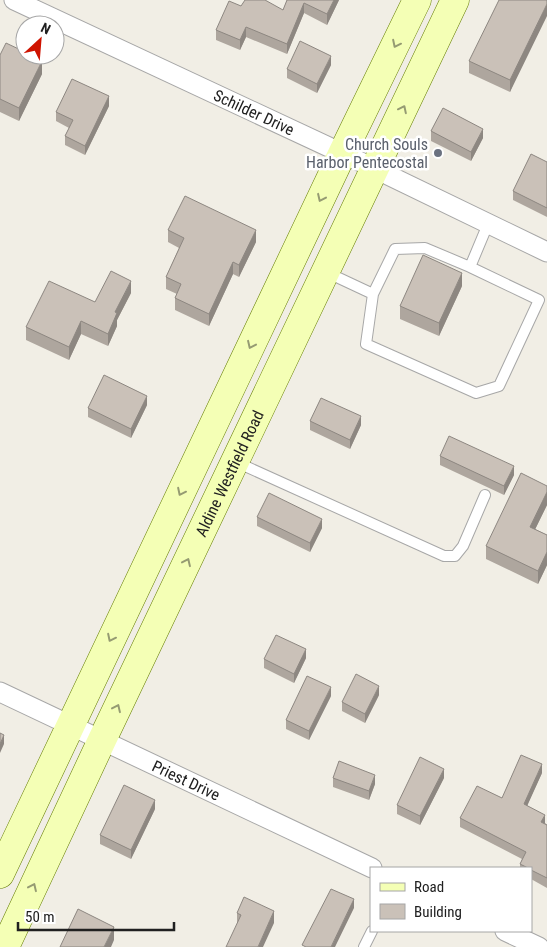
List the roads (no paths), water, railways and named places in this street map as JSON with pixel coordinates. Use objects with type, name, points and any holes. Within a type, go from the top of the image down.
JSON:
[{"type":"main road","points":[[0,874],[342,154],[418,0]]},
{"type":"main road","name":"Aldine Westfield Road","points":[[5,947],[455,0]]},
{"type":"main road","points":[[208,436],[237,456]]},
{"type":"street","name":"Schilder Drive","points":[[14,0],[547,252]]},
{"type":"street","name":"Priest Drive","points":[[0,692],[370,867]]},
{"type":"street","points":[[507,932],[539,947]]},
{"type":"lane","points":[[470,267],[488,224]]},
{"type":"lane","points":[[425,248],[540,300],[499,386],[476,393],[366,344],[373,294],[395,249],[425,248]]},
{"type":"lane","points":[[325,271],[373,294]]},
{"type":"lane","points":[[237,456],[444,556],[455,556],[463,546],[485,495]]},
{"type":"lane","points":[[364,947],[372,932]]},
{"type":"place","name":"Church Souls Harbor Pentecostal","points":[[438,153]]}]
